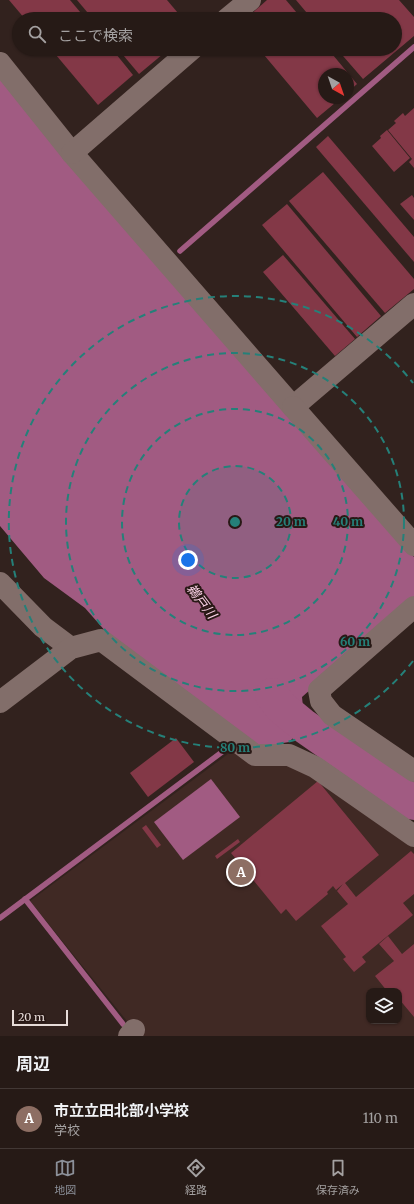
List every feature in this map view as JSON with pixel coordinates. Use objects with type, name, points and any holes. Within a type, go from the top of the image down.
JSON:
[{"type":"street","points":[[235,12],[250,0]]},
{"type":"street","points":[[72,153],[184,56]]},
{"type":"street","points":[[0,63],[72,153],[414,545]]},
{"type":"street","points":[[293,407],[414,304]]},
{"type":"street","points":[[0,583],[43,627],[71,648]]},
{"type":"street","points":[[410,761],[332,715],[321,701],[319,690],[414,607]]},
{"type":"street","points":[[0,702],[71,648],[101,640],[256,754],[289,755],[315,767],[414,836]]},
{"type":"shaded area","points":[[236,748],[290,765],[319,777],[414,844],[414,1036],[139,1036],[30,901]]},
{"type":"water","points":[[0,79],[263,388],[414,557],[414,598],[302,697],[303,707],[314,717],[289,742],[259,747],[107,633],[85,608],[44,578],[0,526]]},
{"type":"water","points":[[211,779],[240,817],[183,860],[154,822]]},
{"type":"building","points":[[9,0],[70,0],[80,12],[19,12]]},
{"type":"building","points":[[77,0],[167,0],[177,12],[87,12]]},
{"type":"building","points":[[267,0],[286,0],[296,12],[253,12]]},
{"type":"building","points":[[296,0],[399,0],[414,17],[414,36],[402,46],[402,12],[306,12]]},
{"type":"building","points":[[57,56],[118,56],[133,75],[98,105]]},
{"type":"building","points":[[124,56],[161,56],[139,74]]},
{"type":"building","points":[[265,56],[334,56],[344,68],[318,68],[318,104],[334,104],[317,118]]},
{"type":"building","points":[[343,56],[390,56],[363,79]]},
{"type":"building","points":[[414,108],[414,168],[409,162],[412,159],[388,130],[396,123],[394,121],[403,113],[405,116]]},
{"type":"building","points":[[387,130],[410,158],[394,172],[372,146]]},
{"type":"building","points":[[328,136],[414,237],[414,262],[316,147]]},
{"type":"building","points":[[323,172],[414,279],[414,289],[385,313],[289,201]]},
{"type":"building","points":[[412,195],[414,198],[414,220],[400,204]]},
{"type":"building","points":[[287,204],[381,316],[357,337],[262,225]]},
{"type":"building","points":[[283,255],[355,339],[335,356],[263,272]]},
{"type":"building","points":[[176,738],[194,762],[148,797],[130,773]]},
{"type":"building","points":[[318,781],[379,855],[345,883],[356,897],[411,851],[414,854],[414,894],[403,903],[413,915],[362,957],[366,962],[354,972],[343,959],[346,957],[321,926],[348,904],[337,891],[343,884],[336,890],[333,886],[327,892],[328,894],[296,921],[286,909],[281,914],[231,853]]},
{"type":"building","points":[[146,825],[161,845],[157,848],[142,828]]},
{"type":"building","points":[[238,839],[240,842],[217,859],[215,856]]},
{"type":"building","points":[[388,936],[402,954],[414,944],[414,1017],[402,1003],[402,988],[385,988],[375,976],[394,961],[379,944]]},
{"type":"waterway","points":[[180,251],[414,47]]},
{"type":"waterway","name":"鵜戸川","points":[[272,695],[281,707],[304,726],[414,803]]},
{"type":"waterway","points":[[0,918],[226,749]]},
{"type":"waterway","points":[[25,899],[123,1024]]},
{"type":"place","name":"市立立田北部小学校","points":[[241,872]]}]
